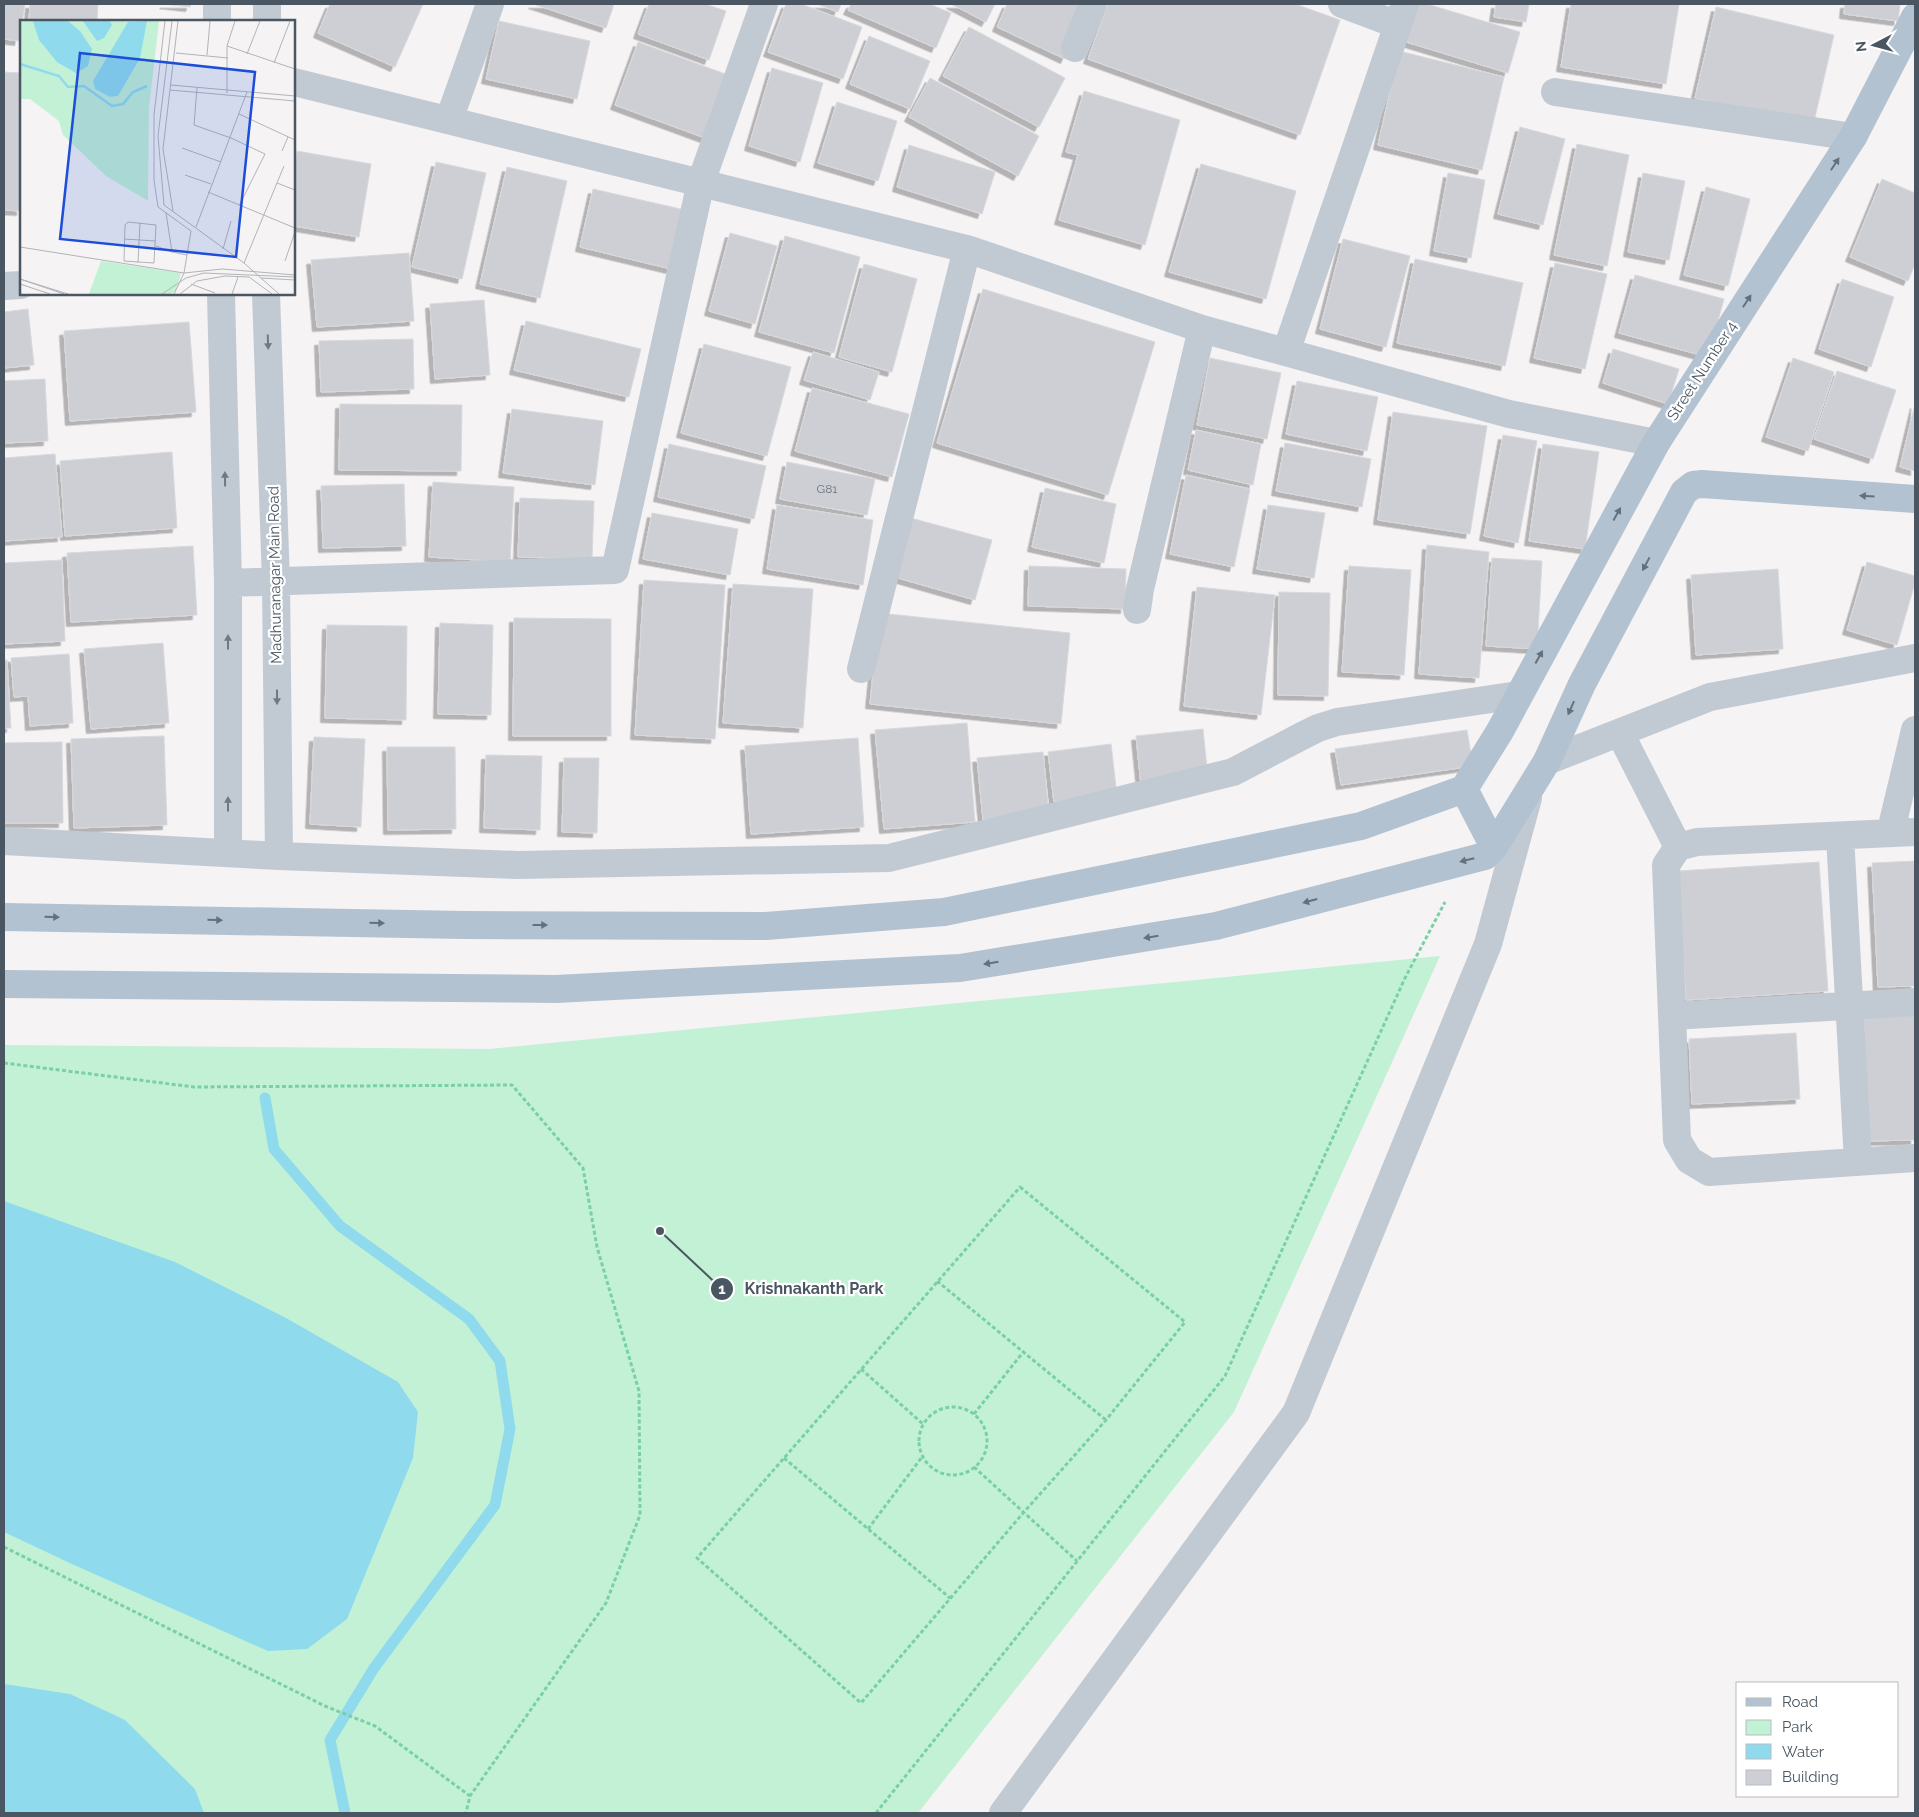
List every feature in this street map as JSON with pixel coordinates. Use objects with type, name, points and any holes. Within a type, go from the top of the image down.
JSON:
[{"type":"main road","name":"Street Number 4","points":[[1464,790],[1500,731],[1656,443],[1853,137],[1915,17]]},
{"type":"main road","points":[[4,984],[556,989],[960,968],[1216,926],[1485,856],[1494,847],[1547,761],[1591,666],[1684,492],[1693,485],[1702,484],[1915,499]]},
{"type":"main road","points":[[4,917],[464,925],[766,926],[944,912],[1361,826],[1464,790],[1494,847]]},
{"type":"street","points":[[217,4],[217,20]]},
{"type":"street","points":[[267,4],[267,20]]},
{"type":"street","points":[[449,120],[490,4]]},
{"type":"street","points":[[228,583],[615,570],[701,182],[764,4]]},
{"type":"street","points":[[1075,48],[1093,4]]},
{"type":"street","points":[[1286,352],[1401,15],[1342,4]]},
{"type":"street","points":[[295,82],[967,249],[1202,329],[1509,414],[1656,443]]},
{"type":"street","points":[[1555,92],[1853,137]]},
{"type":"street","points":[[861,669],[967,249]]},
{"type":"street","points":[[4,286],[20,285]]},
{"type":"street","points":[[221,295],[228,583],[228,853]]},
{"type":"street","name":"Madhuranagar Main Road","points":[[266,295],[276,582],[279,856]]},
{"type":"street","points":[[1137,610],[1140,589],[1202,329]]},
{"type":"street","points":[[1547,761],[1710,697],[1915,658]]},
{"type":"street","points":[[4,840],[279,856],[518,865],[889,858],[1233,772],[1318,728],[1337,722],[1518,695]]},
{"type":"street","points":[[1904,833],[1892,822],[1915,730]]},
{"type":"street","points":[[1620,733],[1678,847]]},
{"type":"street","points":[[1003,1813],[1296,1413],[1488,944],[1531,787]]},
{"type":"street","points":[[1904,833],[1697,842],[1678,847],[1666,865],[1677,1140],[1689,1160],[1709,1172],[1915,1158]]},
{"type":"street","points":[[1840,836],[1858,1162]]},
{"type":"street","points":[[1672,1016],[1915,1002]]},
{"type":"path","points":[[876,1813],[1225,1376],[1406,978],[1468,860]]},
{"type":"path","points":[[4,1063],[194,1087],[512,1086],[582,1168],[597,1247],[639,1391],[640,1515],[606,1603],[470,1796],[466,1813]]},
{"type":"path","points":[[1020,1187],[1185,1322],[1106,1420],[1024,1512],[861,1702],[697,1558],[861,1369],[1020,1187]]},
{"type":"path","points":[[937,1281],[1106,1420]]},
{"type":"path","points":[[974,1414],[1024,1351]]},
{"type":"path","points":[[861,1369],[923,1424]]},
{"type":"path","points":[[952,1406],[964,1408],[974,1414],[982,1424],[987,1435],[986,1448],[982,1459],[974,1468],[963,1474],[951,1475],[940,1473],[922,1457],[919,1435],[923,1424],[930,1415],[940,1409],[952,1406]]},
{"type":"path","points":[[868,1529],[922,1457]]},
{"type":"path","points":[[784,1458],[950,1598]]},
{"type":"path","points":[[974,1468],[1077,1561]]},
{"type":"path","points":[[4,1547],[325,1706],[375,1726],[470,1796]]},
{"type":"green space","points":[[1440,956],[1234,1412],[918,1813],[4,1813],[4,1045],[489,1049]]},
{"type":"water","points":[[4,1201],[175,1262],[286,1318],[398,1382],[418,1412],[413,1458],[347,1619],[307,1649],[268,1651],[4,1532]]},
{"type":"water","points":[[4,1684],[70,1694],[125,1720],[195,1789],[204,1813],[4,1813]]},
{"type":"building","points":[[4,4],[25,4],[22,20],[20,20],[19,41],[4,39]]},
{"type":"building","points":[[30,4],[98,4],[97,20],[29,20]]},
{"type":"building","points":[[164,4],[191,4],[190,7]]},
{"type":"building","points":[[330,4],[423,4],[395,67],[318,33]]},
{"type":"building","points":[[533,4],[614,4],[606,28]]},
{"type":"building","points":[[649,4],[705,4],[726,11],[709,60],[638,34]]},
{"type":"building","points":[[786,4],[801,4],[862,27],[843,79],[768,52]]},
{"type":"building","points":[[817,4],[841,4],[838,12]]},
{"type":"building","points":[[851,4],[929,4],[951,13],[936,48],[848,10]]},
{"type":"building","points":[[951,4],[995,4],[986,22]]},
{"type":"building","points":[[1007,4],[1090,4],[1065,59],[997,27]]},
{"type":"building","points":[[1108,4],[1295,4],[1340,20],[1300,135],[1088,59]]},
{"type":"building","points":[[1415,4],[1427,4],[1520,32],[1508,73],[1403,41]]},
{"type":"building","points":[[1496,4],[1529,4],[1526,22],[1494,17]]},
{"type":"building","points":[[1571,4],[1679,4],[1666,84],[1561,67]]},
{"type":"building","points":[[1845,4],[1900,4],[1898,21],[1844,14]]},
{"type":"building","points":[[1716,7],[1834,35],[1813,126],[1695,98]]},
{"type":"building","points":[[499,21],[590,41],[577,99],[486,79]]},
{"type":"building","points":[[969,27],[1065,78],[1039,127],[943,76]]},
{"type":"building","points":[[869,36],[930,61],[910,109],[850,84]]},
{"type":"building","points":[[638,42],[728,75],[705,138],[615,105]]},
{"type":"building","points":[[1399,51],[1504,77],[1482,170],[1378,145]]},
{"type":"building","points":[[772,68],[823,83],[800,162],[749,146]]},
{"type":"building","points":[[4,72],[20,73],[20,211],[4,210]]},
{"type":"building","points":[[930,78],[1039,136],[1018,176],[909,117]]},
{"type":"building","points":[[1084,91],[1180,120],[1145,245],[1059,220],[1078,155],[1066,152]]},
{"type":"building","points":[[837,102],[897,121],[878,181],[818,163]]},
{"type":"building","points":[[1520,127],[1565,139],[1543,225],[1498,214]]},
{"type":"building","points":[[1577,144],[1629,155],[1607,266],[1554,255]]},
{"type":"building","points":[[909,145],[995,172],[982,214],[897,187]]},
{"type":"building","points":[[297,151],[371,164],[359,237],[295,226],[295,166]]},
{"type":"building","points":[[436,162],[486,173],[462,279],[412,267]]},
{"type":"building","points":[[1201,164],[1296,191],[1266,299],[1169,272]]},
{"type":"building","points":[[507,167],[567,181],[540,298],[480,284]]},
{"type":"building","points":[[1448,173],[1485,180],[1471,258],[1434,251]]},
{"type":"building","points":[[1643,173],[1685,181],[1669,260],[1628,252]]},
{"type":"building","points":[[1882,179],[1915,193],[1915,264],[1908,281],[1850,257]]},
{"type":"building","points":[[1706,187],[1750,199],[1728,286],[1684,275]]},
{"type":"building","points":[[593,189],[685,210],[671,269],[580,247]]},
{"type":"building","points":[[730,233],[777,246],[755,324],[709,311]]},
{"type":"building","points":[[785,236],[860,257],[834,353],[759,332]]},
{"type":"building","points":[[1343,239],[1410,256],[1386,347],[1320,329]]},
{"type":"building","points":[[409,253],[414,321],[317,327],[311,260]]},
{"type":"building","points":[[1415,259],[1523,283],[1505,366],[1397,343]]},
{"type":"building","points":[[1555,263],[1607,274],[1585,369],[1534,358]]},
{"type":"building","points":[[864,264],[917,279],[892,372],[839,357]]},
{"type":"building","points":[[1635,275],[1724,299],[1708,357],[1619,333]]},
{"type":"building","points":[[1842,279],[1894,297],[1871,367],[1819,349]]},
{"type":"building","points":[[983,289],[1155,342],[1108,495],[937,443]]},
{"type":"building","points":[[484,300],[490,375],[435,379],[430,304]]},
{"type":"building","points":[[28,309],[34,365],[4,368],[4,312]]},
{"type":"building","points":[[526,321],[641,349],[629,397],[514,370]]},
{"type":"building","points":[[189,322],[196,412],[70,421],[64,331]]},
{"type":"building","points":[[413,339],[414,389],[321,392],[319,341]]},
{"type":"building","points":[[704,344],[791,367],[767,456],[681,433]]},
{"type":"building","points":[[1613,349],[1679,369],[1668,404],[1603,383]]},
{"type":"building","points":[[813,352],[879,372],[870,400],[804,380]]},
{"type":"building","points":[[1210,358],[1281,373],[1267,439],[1197,425]]},
{"type":"building","points":[[1793,358],[1834,372],[1808,451],[1766,437]]},
{"type":"building","points":[[1837,371],[1896,390],[1873,459],[1814,439]]},
{"type":"building","points":[[45,379],[48,441],[4,443],[4,381]]},
{"type":"building","points":[[1297,381],[1378,397],[1367,451],[1286,434]]},
{"type":"building","points":[[812,388],[909,414],[892,477],[795,451]]},
{"type":"building","points":[[340,404],[462,405],[461,471],[339,470]]},
{"type":"building","points":[[1915,404],[1915,471],[1900,467]]},
{"type":"building","points":[[512,409],[603,421],[595,485],[503,473]]},
{"type":"building","points":[[1393,412],[1487,426],[1470,534],[1378,520]]},
{"type":"building","points":[[1196,430],[1261,444],[1253,485],[1188,470]]},
{"type":"building","points":[[1503,435],[1537,441],[1518,543],[1484,536]]},
{"type":"building","points":[[1285,443],[1371,459],[1362,507],[1276,491]]},
{"type":"building","points":[[669,444],[766,466],[754,519],[658,497]]},
{"type":"building","points":[[1543,444],[1599,452],[1585,549],[1529,541]]},
{"type":"building","points":[[172,452],[177,528],[65,536],[60,461]]},
{"type":"building","points":[[55,454],[62,537],[4,541],[4,458]]},
{"type":"building","points":[[787,462],[875,479],[867,515],[780,499]]},
{"type":"building","points":[[1186,475],[1250,489],[1234,567],[1170,554]]},
{"type":"building","points":[[433,482],[514,487],[510,562],[429,557]]},
{"type":"building","points":[[404,484],[406,546],[323,548],[321,486]]},
{"type":"building","points":[[1045,488],[1116,504],[1104,563],[1032,547]]},
{"type":"building","points":[[520,498],[594,501],[592,559],[518,557]]},
{"type":"building","points":[[777,505],[873,520],[863,585],[767,569]]},
{"type":"building","points":[[1268,505],[1325,513],[1314,578],[1257,569]]},
{"type":"building","points":[[652,513],[738,529],[730,575],[643,559]]},
{"type":"building","points":[[907,517],[992,540],[975,600],[891,576]]},
{"type":"building","points":[[1427,545],[1489,552],[1479,678],[1419,674]]},
{"type":"building","points":[[193,546],[197,615],[71,622],[67,553]]},
{"type":"building","points":[[1492,558],[1542,561],[1537,649],[1486,646]]},
{"type":"building","points":[[62,560],[65,641],[4,644],[4,563]]},
{"type":"building","points":[[1867,562],[1915,576],[1915,583],[1897,645],[1847,630]]},
{"type":"building","points":[[1029,566],[1126,569],[1125,609],[1028,606]]},
{"type":"building","points":[[1349,566],[1411,570],[1404,675],[1342,672]]},
{"type":"building","points":[[1778,569],[1783,649],[1696,655],[1691,575]]},
{"type":"building","points":[[644,580],[725,585],[715,739],[635,735]]},
{"type":"building","points":[[733,584],[813,589],[803,728],[723,723]]},
{"type":"building","points":[[1197,587],[1275,595],[1261,715],[1184,706]]},
{"type":"building","points":[[1279,592],[1330,593],[1328,696],[1278,695]]},
{"type":"building","points":[[879,613],[1070,633],[1061,724],[870,704]]},
{"type":"building","points":[[514,618],[611,619],[611,736],[513,736]]},
{"type":"building","points":[[440,623],[493,625],[491,715],[438,714]]},
{"type":"building","points":[[327,625],[407,626],[406,720],[325,718]]},
{"type":"building","points":[[163,643],[169,723],[91,729],[84,649]]},
{"type":"building","points":[[69,654],[73,723],[30,726],[28,696],[14,697],[11,658]]},
{"type":"building","points":[[4,660],[7,660],[11,728],[4,728]]},
{"type":"building","points":[[967,723],[975,822],[884,829],[875,730]]},
{"type":"building","points":[[1203,729],[1208,778],[1141,785],[1136,736]]},
{"type":"building","points":[[1467,730],[1473,766],[1341,785],[1335,749]]},
{"type":"building","points":[[164,736],[167,825],[74,828],[71,739]]},
{"type":"building","points":[[314,737],[365,739],[361,827],[310,824]]},
{"type":"building","points":[[858,738],[864,827],[751,834],[745,746]]},
{"type":"building","points":[[62,742],[63,823],[4,823],[4,743]]},
{"type":"building","points":[[1111,744],[1117,795],[1054,802],[1048,752]]},
{"type":"building","points":[[387,747],[455,747],[456,829],[388,830]]},
{"type":"building","points":[[1043,752],[1049,814],[983,820],[977,758]]},
{"type":"building","points":[[486,755],[542,756],[540,830],[484,828]]},
{"type":"building","points":[[564,758],[599,758],[597,833],[562,832]]},
{"type":"building","points":[[1915,861],[1915,986],[1878,987],[1872,863]]},
{"type":"building","points":[[1819,862],[1828,991],[1686,1000],[1678,871]]},
{"type":"building","points":[[1915,1009],[1915,1140],[1866,1141],[1864,1010]]},
{"type":"building","points":[[1796,1033],[1800,1099],[1692,1104],[1689,1039]]},
{"type":"waterway","points":[[265,1098],[274,1149],[340,1226],[469,1319],[500,1361],[510,1429],[495,1505],[374,1668],[330,1740],[345,1813]]},
{"type":"place","name":"Krishnakanth Park","points":[[660,1231]]}]
